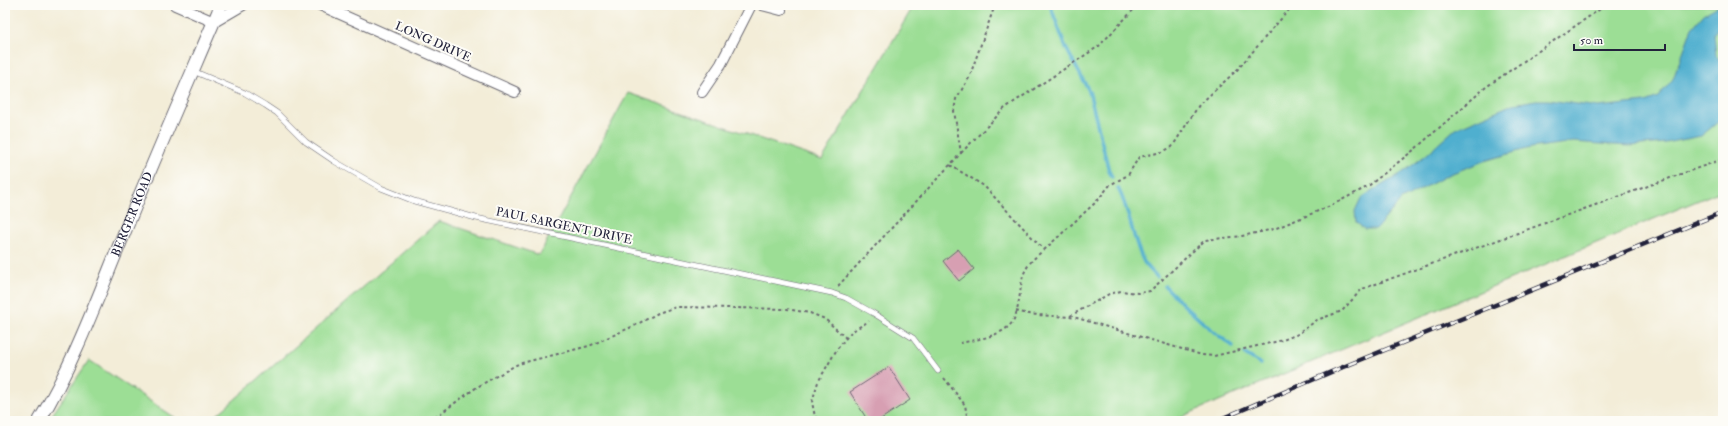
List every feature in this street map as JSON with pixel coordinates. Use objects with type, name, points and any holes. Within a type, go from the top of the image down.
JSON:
[{"type":"street","points":[[174,5],[214,22],[243,5]]},
{"type":"street","name":"BERGER ROAD","points":[[39,421],[50,403],[75,352],[221,5]]},
{"type":"street","name":"LONG DRIVE","points":[[320,5],[515,92]]},
{"type":"street","points":[[702,92],[721,64],[751,5]]},
{"type":"street","points":[[762,5],[781,10]]},
{"type":"lane","name":"PAUL SARGENT DRIVE","points":[[193,71],[244,93],[265,105],[277,113],[306,142],[334,161],[381,188],[414,201],[476,218],[832,292],[846,298],[914,338],[938,371]]},
{"type":"path","points":[[961,153],[954,111],[956,99],[970,78],[995,5]]},
{"type":"path","points":[[832,292],[950,164],[1005,108],[1099,46],[1138,5]]},
{"type":"path","points":[[960,344],[988,337],[1009,326],[1016,311],[1023,275],[1031,260],[1096,202],[1110,185],[1128,175],[1139,157],[1162,152],[1172,147],[1199,105],[1237,70],[1293,5]]},
{"type":"path","points":[[1069,317],[1109,294],[1121,292],[1150,292],[1205,240],[1242,236],[1274,229],[1328,206],[1367,187],[1415,149],[1486,86],[1606,5]]},
{"type":"path","points":[[1016,311],[1027,314],[1069,317],[1202,355],[1214,356],[1283,340],[1298,334],[1318,320],[1342,311],[1362,289],[1723,159]]},
{"type":"path","points":[[950,164],[984,186],[1044,250]]},
{"type":"path","points":[[430,421],[477,387],[518,364],[589,346],[634,326],[658,313],[676,307],[788,309],[810,313],[825,319],[846,338]]},
{"type":"path","points":[[823,421],[815,417],[812,402],[818,382],[837,349],[851,332],[877,316]]},
{"type":"path","points":[[938,371],[965,405],[967,416],[962,421]]},
{"type":"green space","points":[[914,5],[1723,5],[1723,190],[1171,421],[210,421],[439,221],[539,255],[628,93],[822,160]]},
{"type":"green space","points":[[89,360],[180,421],[48,421]]},
{"type":"water","points":[[1720,5],[1723,5],[1723,22],[1714,33],[1716,55],[1723,65],[1723,118],[1701,136],[1666,143],[1629,146],[1573,142],[1530,148],[1484,161],[1450,174],[1401,200],[1376,229],[1364,229],[1356,222],[1355,211],[1361,198],[1402,173],[1426,155],[1455,129],[1513,104],[1536,100],[1549,100],[1598,107],[1645,102],[1658,97],[1673,79],[1692,28],[1704,14]]},
{"type":"building","points":[[958,249],[974,269],[959,281],[943,261]]},
{"type":"building","points":[[889,367],[910,400],[878,421],[868,421],[850,392]]},
{"type":"waterway","points":[[1050,5],[1066,48],[1089,91],[1109,171],[1112,177]]},
{"type":"waterway","points":[[1118,188],[1140,253],[1145,264],[1157,277]]},
{"type":"waterway","points":[[1165,286],[1198,318],[1233,346]]},
{"type":"waterway","points":[[1245,354],[1261,364]]},
{"type":"railway","points":[[1216,421],[1343,367],[1723,212]]}]
